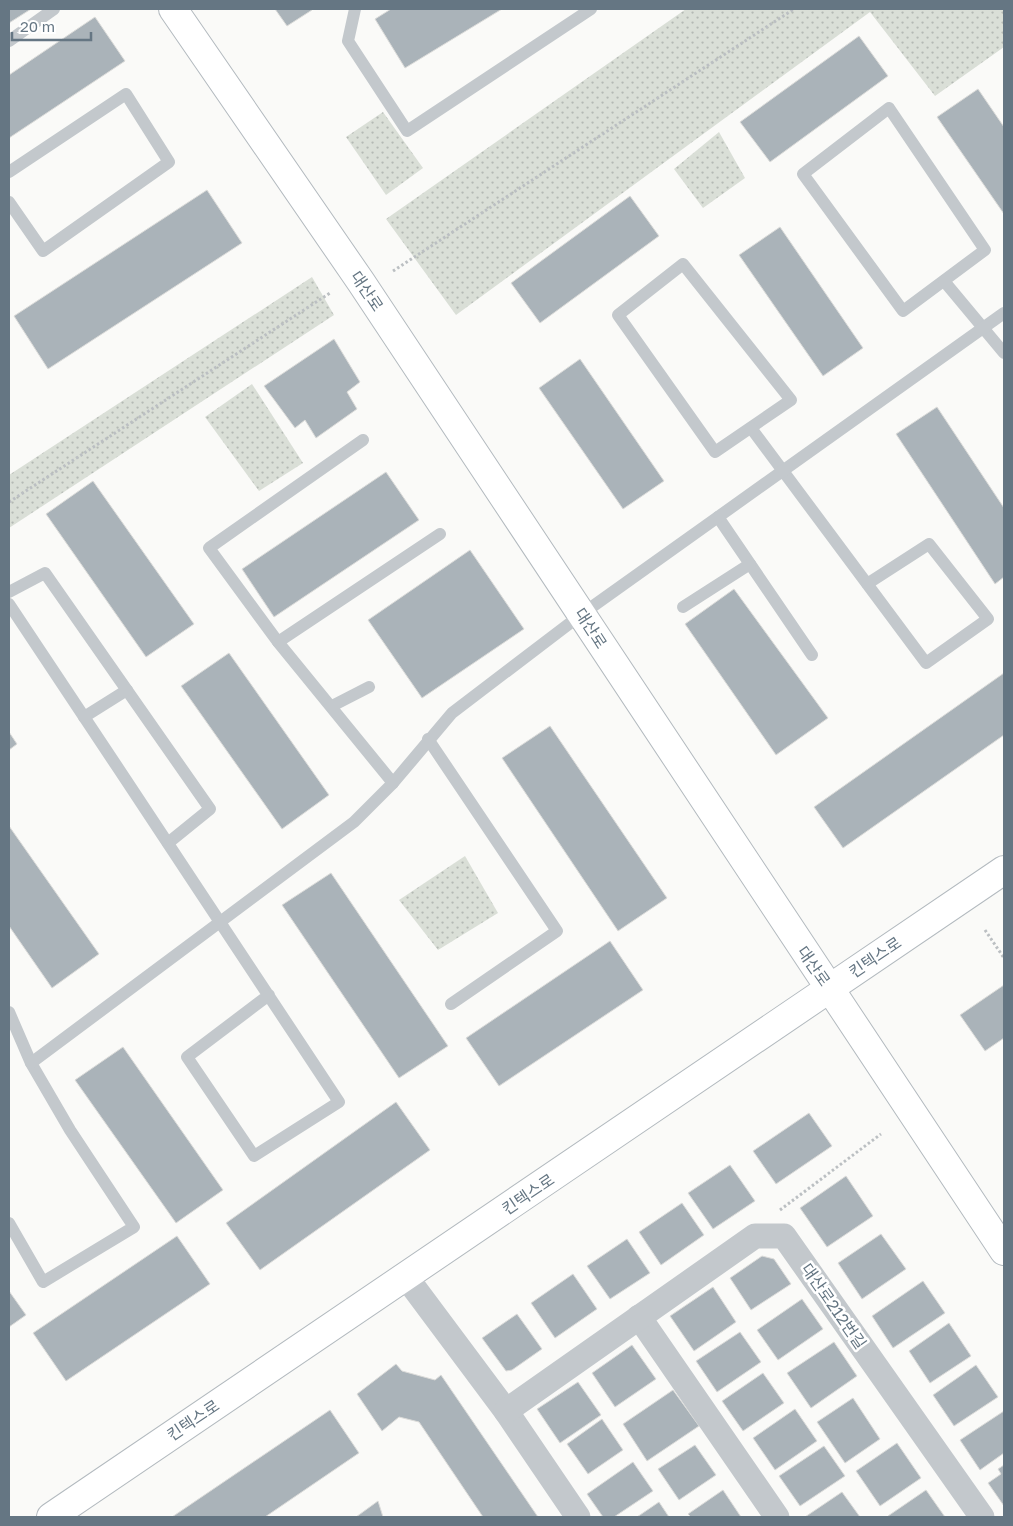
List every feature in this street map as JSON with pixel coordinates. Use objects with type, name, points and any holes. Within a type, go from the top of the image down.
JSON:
[{"type":"main road","name":"대산로","points":[[173,9],[366,290],[1004,1251]]},
{"type":"main road","name":"킨텍스로","points":[[51,1517],[370,1298],[406,1277],[1004,870]]},
{"type":"street","points":[[506,1411],[755,1236],[768,1235]]},
{"type":"street","name":"대산로212번길","points":[[768,1235],[784,1236],[982,1517]]},
{"type":"street","points":[[406,1277],[506,1411],[578,1517]]},
{"type":"street","points":[[639,1318],[777,1517]]},
{"type":"lane","points":[[9,41],[54,9]]},
{"type":"lane","points":[[355,9],[348,41],[407,131],[591,9]]},
{"type":"lane","points":[[9,172],[126,94],[169,162],[43,251],[9,202]]},
{"type":"lane","points":[[889,108],[985,250],[944,281],[903,311],[803,174],[889,108]]},
{"type":"lane","points":[[683,264],[791,400],[751,428],[715,452],[618,314],[683,264]]},
{"type":"lane","points":[[944,281],[982,330],[1004,354]]},
{"type":"lane","points":[[31,1063],[354,822],[393,783],[428,739],[452,713],[582,614],[1004,313]]},
{"type":"lane","points":[[751,428],[782,472],[926,663],[988,619],[928,544],[867,584]]},
{"type":"lane","points":[[363,440],[209,548],[278,642],[393,783]]},
{"type":"lane","points":[[718,517],[812,655]]},
{"type":"lane","points":[[278,642],[440,534]]},
{"type":"lane","points":[[683,607],[750,564]]},
{"type":"lane","points":[[9,592],[46,572],[210,809],[168,843]]},
{"type":"lane","points":[[9,604],[270,996],[339,1102],[254,1156],[187,1057],[270,996]]},
{"type":"lane","points":[[332,706],[369,687]]},
{"type":"lane","points":[[84,717],[127,690]]},
{"type":"lane","points":[[428,739],[557,931],[451,1004]]},
{"type":"lane","points":[[9,1012],[31,1063],[70,1130],[134,1227],[43,1282],[9,1224]]},
{"type":"path","points":[[393,271],[794,9]]},
{"type":"path","points":[[9,502],[330,293]]},
{"type":"path","points":[[984,930],[1004,958]]},
{"type":"path","points":[[768,1235],[780,1208],[881,1134]]},
{"type":"shaded area","points":[[686,9],[1004,9],[1004,47],[935,96],[870,12],[456,315],[386,219]]},
{"type":"shaded area","points":[[383,112],[423,168],[386,195],[346,137]]},
{"type":"shaded area","points":[[719,132],[745,178],[703,208],[674,169]]},
{"type":"shaded area","points":[[312,277],[334,315],[9,528],[9,475]]},
{"type":"shaded area","points":[[252,384],[303,463],[259,491],[205,417]]},
{"type":"shaded area","points":[[465,856],[498,913],[438,950],[399,900]]},
{"type":"building","points":[[9,9],[31,9],[9,23]]},
{"type":"building","points":[[275,9],[311,9],[312,10],[287,26]]},
{"type":"building","points":[[391,9],[502,9],[405,68],[375,19]]},
{"type":"building","points":[[95,17],[125,61],[9,138],[9,75]]},
{"type":"building","points":[[859,36],[888,76],[770,162],[740,122]]},
{"type":"building","points":[[978,89],[1004,127],[1004,214],[937,117]]},
{"type":"building","points":[[207,190],[242,243],[48,369],[14,316]]},
{"type":"building","points":[[630,196],[659,236],[540,323],[511,283]]},
{"type":"building","points":[[780,227],[863,348],[823,376],[739,255]]},
{"type":"building","points":[[334,339],[360,382],[347,392],[357,409],[316,438],[305,420],[295,428],[264,386]]},
{"type":"building","points":[[580,359],[664,481],[623,509],[539,388]]},
{"type":"building","points":[[937,407],[1004,508],[1004,577],[995,584],[896,434]]},
{"type":"building","points":[[386,472],[419,520],[274,617],[242,569]]},
{"type":"building","points":[[93,481],[194,624],[146,657],[46,514]]},
{"type":"building","points":[[470,550],[524,629],[422,698],[368,620]]},
{"type":"building","points":[[734,589],[828,718],[776,755],[685,624]]},
{"type":"building","points":[[229,653],[329,795],[282,829],[181,686]]},
{"type":"building","points":[[1004,673],[1004,735],[843,848],[814,807]]},
{"type":"building","points":[[550,726],[667,898],[618,931],[502,758]]},
{"type":"building","points":[[9,732],[17,744],[9,750]]},
{"type":"building","points":[[9,826],[99,954],[52,988],[9,926]]},
{"type":"building","points":[[331,873],[448,1046],[399,1078],[282,905]]},
{"type":"building","points":[[610,941],[643,990],[499,1086],[466,1038]]},
{"type":"building","points":[[1004,985],[1004,1038],[985,1051],[960,1015]]},
{"type":"building","points":[[123,1047],[223,1190],[176,1223],[75,1080]]},
{"type":"building","points":[[396,1102],[430,1150],[260,1270],[226,1223]]},
{"type":"building","points":[[809,1113],[832,1146],[776,1184],[753,1151]]},
{"type":"building","points":[[730,1165],[755,1201],[713,1229],[688,1193]]},
{"type":"building","points":[[846,1176],[873,1216],[827,1247],[800,1208]]},
{"type":"building","points":[[682,1203],[704,1235],[661,1265],[639,1232]]},
{"type":"building","points":[[881,1234],[906,1269],[862,1299],[838,1263]]},
{"type":"building","points":[[177,1236],[210,1284],[66,1381],[33,1333]]},
{"type":"building","points":[[627,1239],[650,1273],[610,1299],[587,1266]]},
{"type":"building","points":[[762,1256],[774,1259],[791,1284],[751,1310],[730,1278]]},
{"type":"building","points":[[573,1274],[597,1309],[555,1338],[531,1303]]},
{"type":"building","points":[[923,1281],[945,1313],[893,1348],[872,1316]]},
{"type":"building","points":[[713,1287],[736,1322],[694,1351],[670,1316]]},
{"type":"building","points":[[9,1291],[26,1315],[9,1327]]},
{"type":"building","points":[[802,1299],[823,1329],[778,1360],[757,1330]]},
{"type":"building","points":[[517,1314],[542,1349],[512,1370],[506,1371],[482,1338]]},
{"type":"building","points":[[949,1323],[971,1356],[930,1383],[909,1351]]},
{"type":"building","points":[[740,1332],[761,1362],[717,1392],[696,1361]]},
{"type":"building","points":[[834,1342],[857,1376],[811,1408],[787,1373]]},
{"type":"building","points":[[632,1345],[656,1379],[615,1407],[592,1373]]},
{"type":"building","points":[[396,1364],[402,1371],[435,1380],[441,1375],[538,1517],[483,1517],[419,1422],[399,1417],[382,1431],[357,1394]]},
{"type":"building","points":[[976,1365],[998,1397],[954,1426],[933,1395]]},
{"type":"building","points":[[763,1373],[784,1403],[743,1431],[722,1401]]},
{"type":"building","points":[[578,1382],[601,1415],[560,1443],[537,1409]]},
{"type":"building","points":[[673,1390],[699,1426],[647,1461],[623,1424]]},
{"type":"building","points":[[853,1398],[880,1439],[845,1463],[817,1422]]},
{"type":"building","points":[[795,1409],[817,1441],[775,1470],[753,1438]]},
{"type":"building","points":[[330,1410],[359,1453],[265,1517],[172,1517]]},
{"type":"building","points":[[1004,1411],[1004,1453],[980,1470],[960,1440]]},
{"type":"building","points":[[602,1419],[623,1450],[588,1474],[567,1444]]},
{"type":"building","points":[[897,1443],[921,1478],[880,1506],[856,1471]]},
{"type":"building","points":[[695,1445],[716,1475],[679,1500],[658,1469]]},
{"type":"building","points":[[824,1446],[845,1476],[800,1506],[779,1476]]},
{"type":"building","points":[[633,1462],[653,1491],[614,1517],[603,1517],[587,1494]]},
{"type":"building","points":[[1004,1465],[1004,1506],[988,1483],[1001,1474],[998,1469]]},
{"type":"building","points":[[723,1490],[741,1517],[691,1517],[688,1514]]},
{"type":"building","points":[[926,1490],[945,1517],[888,1516]]},
{"type":"building","points":[[842,1492],[860,1517],[805,1517]]},
{"type":"building","points":[[378,1501],[383,1517],[356,1517]]},
{"type":"building","points":[[659,1502],[669,1517],[637,1517]]}]
